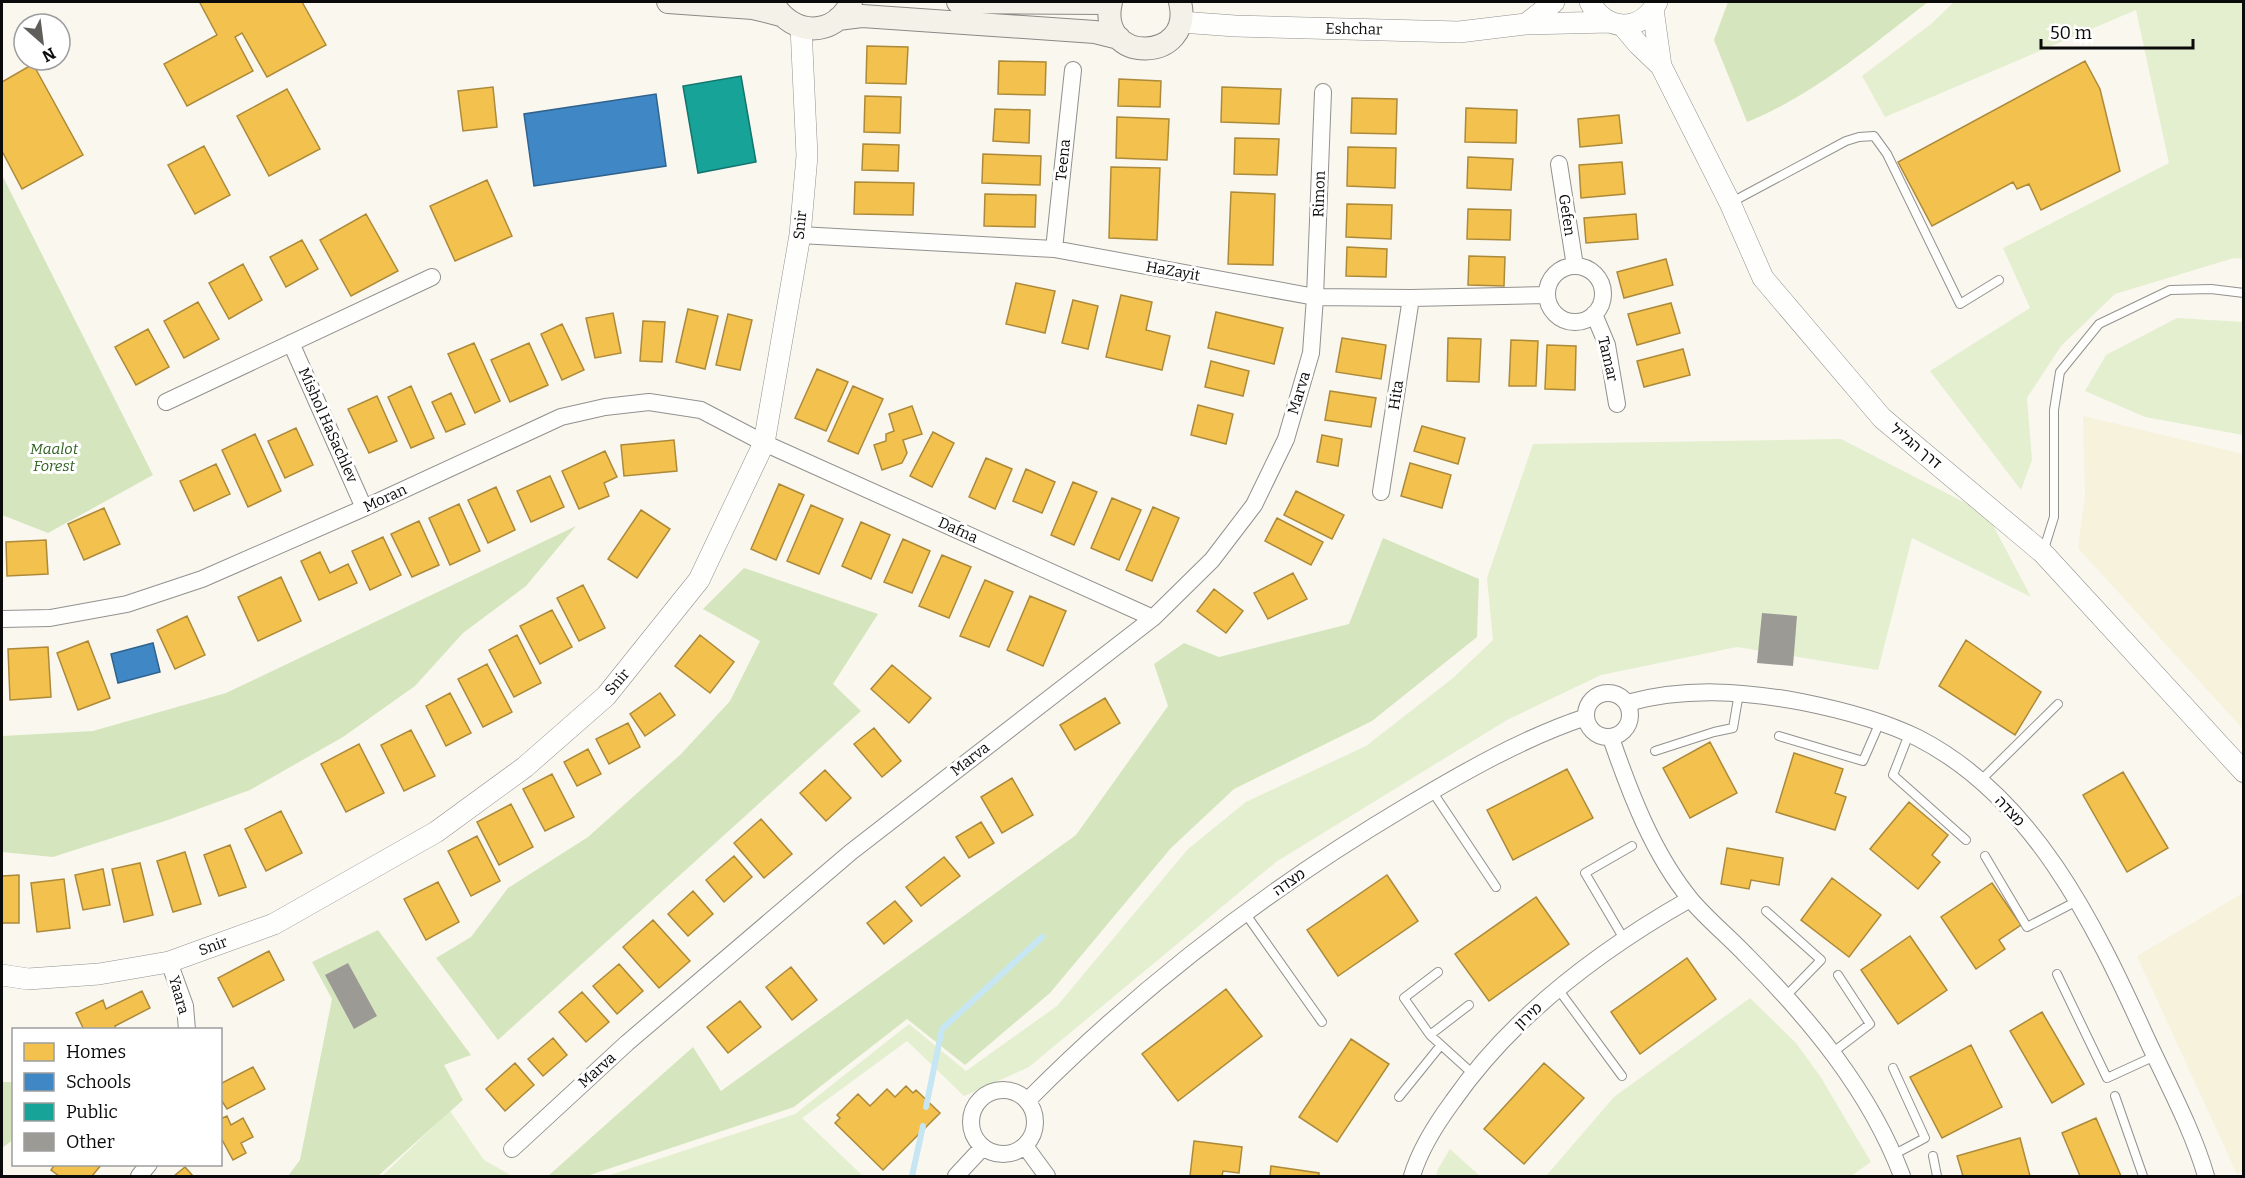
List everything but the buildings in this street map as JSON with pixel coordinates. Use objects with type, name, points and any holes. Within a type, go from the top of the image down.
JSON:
[{"type":"main road","points":[[668,2],[776,8],[792,24],[814,29],[827,26],[844,10],[874,17],[1095,32],[1119,38]]},
{"type":"main road","points":[[958,2],[1110,2],[1110,22],[1119,38],[1127,45],[1138,49],[1149,49],[1169,41],[1176,32],[1180,12]]},
{"type":"street","points":[[1526,24],[1554,2]]},
{"type":"street","name":"דרך הגליל","points":[[1590,2],[1600,16],[1616,24],[1661,66],[1730,204],[1763,278],[1882,418],[2043,553],[2244,772]]},
{"type":"street","points":[[1616,24],[1635,23],[1645,18],[1655,5]]},
{"type":"street","name":"דרך הגליל","points":[[1655,5],[1661,66]]},
{"type":"street","name":"Eshchar","points":[[1180,12],[1235,26],[1459,32],[1526,24],[1616,24]]},
{"type":"street","name":"Snir","points":[[2,975],[28,979],[99,974],[169,962],[274,924],[436,832],[525,767],[606,696],[699,580],[764,443],[800,235],[807,156],[801,27]]},
{"type":"street","name":"Teena","points":[[1054,249],[1072,70]]},
{"type":"street","name":"Rimon","points":[[1315,297],[1323,92]]},
{"type":"street","name":"Gefen","points":[[1559,164],[1575,266]]},
{"type":"street","name":"HaZayit","points":[[800,235],[1054,249],[1315,297],[1547,296]]},
{"type":"street","points":[[1575,266],[1589,269],[1595,274],[1602,287],[1602,301],[1594,314],[1585,320],[1575,322],[1564,320],[1556,314],[1549,306],[1547,296],[1550,280],[1554,274],[1575,266]]},
{"type":"street","points":[[166,402],[432,277]]},
{"type":"street","name":"Marva","points":[[512,1149],[627,1043],[851,852],[1153,618],[1212,560],[1254,505],[1286,439],[1311,353],[1315,297]]},
{"type":"street","name":"Hita","points":[[1381,492],[1411,298]]},
{"type":"street","name":"Tamar","points":[[1594,314],[1607,345],[1617,404]]},
{"type":"street","name":"Mishol HaSachlev","points":[[291,343],[364,508]]},
{"type":"street","name":"Moran","points":[[2,619],[50,618],[127,604],[202,579],[364,508],[561,417],[605,407],[649,402],[701,410],[764,443]]},
{"type":"street","name":"Dafna","points":[[764,443],[1153,618]]},
{"type":"street","name":"מצדה","points":[[1627,703],[1671,693],[1704,691],[1739,693],[1820,705],[1869,717],[1909,734],[1963,766],[2001,800],[2035,838],[2077,901],[2118,976],[2187,1127],[2206,1176]]},
{"type":"street","points":[[1604,693],[1617,695],[1627,703],[1630,709],[1630,722],[1623,732],[1611,738],[1603,737],[1591,730],[1586,717],[1589,704],[1593,699],[1604,693]]},
{"type":"street","name":"מצדה","points":[[1028,1100],[1131,1003],[1245,913],[1331,854],[1432,791],[1495,756],[1586,717]]},
{"type":"street","points":[[1611,738],[1646,825],[1690,899],[1808,1020],[1851,1079],[1893,1155],[1902,1176]]},
{"type":"street","name":"מירון","points":[[1412,1176],[1417,1159],[1445,1111],[1473,1074],[1507,1036],[1558,989],[1624,939],[1643,925],[1690,899]]},
{"type":"street","name":"Yaara","points":[[169,962],[185,1006],[187,1028]]},
{"type":"street","points":[[1002,1089],[1011,1090],[1028,1100],[1035,1115],[1036,1124],[1025,1146],[1012,1153],[1004,1154],[997,1154],[983,1147],[972,1131],[971,1121],[972,1112],[983,1096],[1002,1089]]},
{"type":"street","points":[[1025,1146],[1047,1176]]},
{"type":"street","points":[[956,1176],[983,1147]]},
{"type":"lane","points":[[1730,204],[1846,141],[1859,136],[1874,136],[1887,154],[1960,304],[1999,280]]},
{"type":"lane","points":[[2043,553],[2055,517],[2054,410],[2060,372],[2099,324],[2170,290],[2211,289],[2244,293]]},
{"type":"lane","points":[[1654,751],[1733,728],[1739,693]]},
{"type":"lane","points":[[1980,781],[2058,704]]},
{"type":"lane","points":[[1779,736],[1863,761],[1880,722]]},
{"type":"lane","points":[[1909,734],[1893,775],[1966,840]]},
{"type":"lane","points":[[1432,791],[1496,887]]},
{"type":"lane","points":[[1624,939],[1585,873],[1632,846]]},
{"type":"lane","points":[[1985,856],[2027,927],[2077,901]]},
{"type":"lane","points":[[1767,911],[1821,960],[1785,997]]},
{"type":"lane","points":[[1245,913],[1322,1022]]},
{"type":"lane","points":[[1438,972],[1404,998],[1430,1035],[1473,1074]]},
{"type":"lane","points":[[2057,974],[2107,1078],[2155,1056]]},
{"type":"lane","points":[[1832,1053],[1870,1024],[1838,975]]},
{"type":"lane","points":[[1558,989],[1622,1076]]},
{"type":"lane","points":[[1430,1035],[1469,1005]]},
{"type":"lane","points":[[1399,1097],[1441,1045]]},
{"type":"lane","points":[[1893,1068],[1925,1138],[1893,1155]]},
{"type":"lane","points":[[2115,1096],[2143,1176]]},
{"type":"lane","points":[[1933,1156],[1937,1176]]},
{"type":"shaded area","points":[[2083,416],[2243,454],[2243,729],[2078,548],[2085,495]]},
{"type":"shaded area","points":[[2243,893],[2244,1170],[2237,1174],[2137,956]]},
{"type":"green space","points":[[1728,2],[1928,2],[1819,84],[1772,111],[1747,122],[1714,40]]},
{"type":"green space","points":[[1954,2],[2243,2],[2243,259],[2234,258],[2115,294],[2061,346],[2027,398],[2032,460],[2021,490],[1930,371],[2030,308],[2003,248],[2169,163],[2136,10],[1885,117],[1862,76],[1931,24]]},
{"type":"green space","name":"Maalot Forest","points":[[2,175],[153,475],[48,533],[2,515]]},
{"type":"green space","points":[[2177,318],[2243,322],[2243,435],[2145,417],[2085,391],[2106,355]]},
{"type":"green space","points":[[1841,439],[1987,514],[2031,597],[1912,538],[1878,670],[1737,647],[1601,675],[1507,720],[1276,862],[1029,1067],[964,1096],[907,1041],[802,1118],[863,1176],[607,1176],[795,1114],[909,1024],[966,1071],[1057,1006],[1188,849],[1246,802],[1366,746],[1453,678],[1493,640],[1487,578],[1533,444]]},
{"type":"green space","points":[[576,526],[526,586],[463,633],[415,686],[343,737],[250,790],[168,820],[53,857],[2,852],[2,736],[93,731],[226,693]]},
{"type":"green space","points":[[1383,538],[1479,579],[1477,637],[1372,721],[1234,789],[1171,848],[1050,993],[965,1065],[907,1019],[794,1107],[587,1176],[548,1176],[693,1047],[721,1091],[1076,835],[1168,706],[1154,664],[1184,643],[1219,657],[1349,624]]},
{"type":"green space","points":[[744,568],[878,614],[833,684],[861,711],[498,1040],[436,958],[471,937],[508,888],[588,837],[681,754],[730,701],[760,641],[703,609]]},
{"type":"green space","points":[[378,930],[471,1055],[444,1065],[463,1100],[378,1176],[288,1176],[300,1160],[332,999],[312,962]]},
{"type":"green space","points":[[1750,998],[1796,1043],[1820,1076],[1871,1162],[1851,1176],[1546,1176],[1614,1097]]},
{"type":"green space","points":[[2,1082],[12,1082],[12,1140],[2,1148]]},
{"type":"green space","points":[[450,1111],[484,1160],[512,1176],[382,1176]]},
{"type":"green space","points":[[1450,1149],[1480,1176],[1436,1176]]},
{"type":"waterway","points":[[926,1107],[942,1029],[1042,937]]},
{"type":"waterway","points":[[912,1176],[923,1126]]}]
